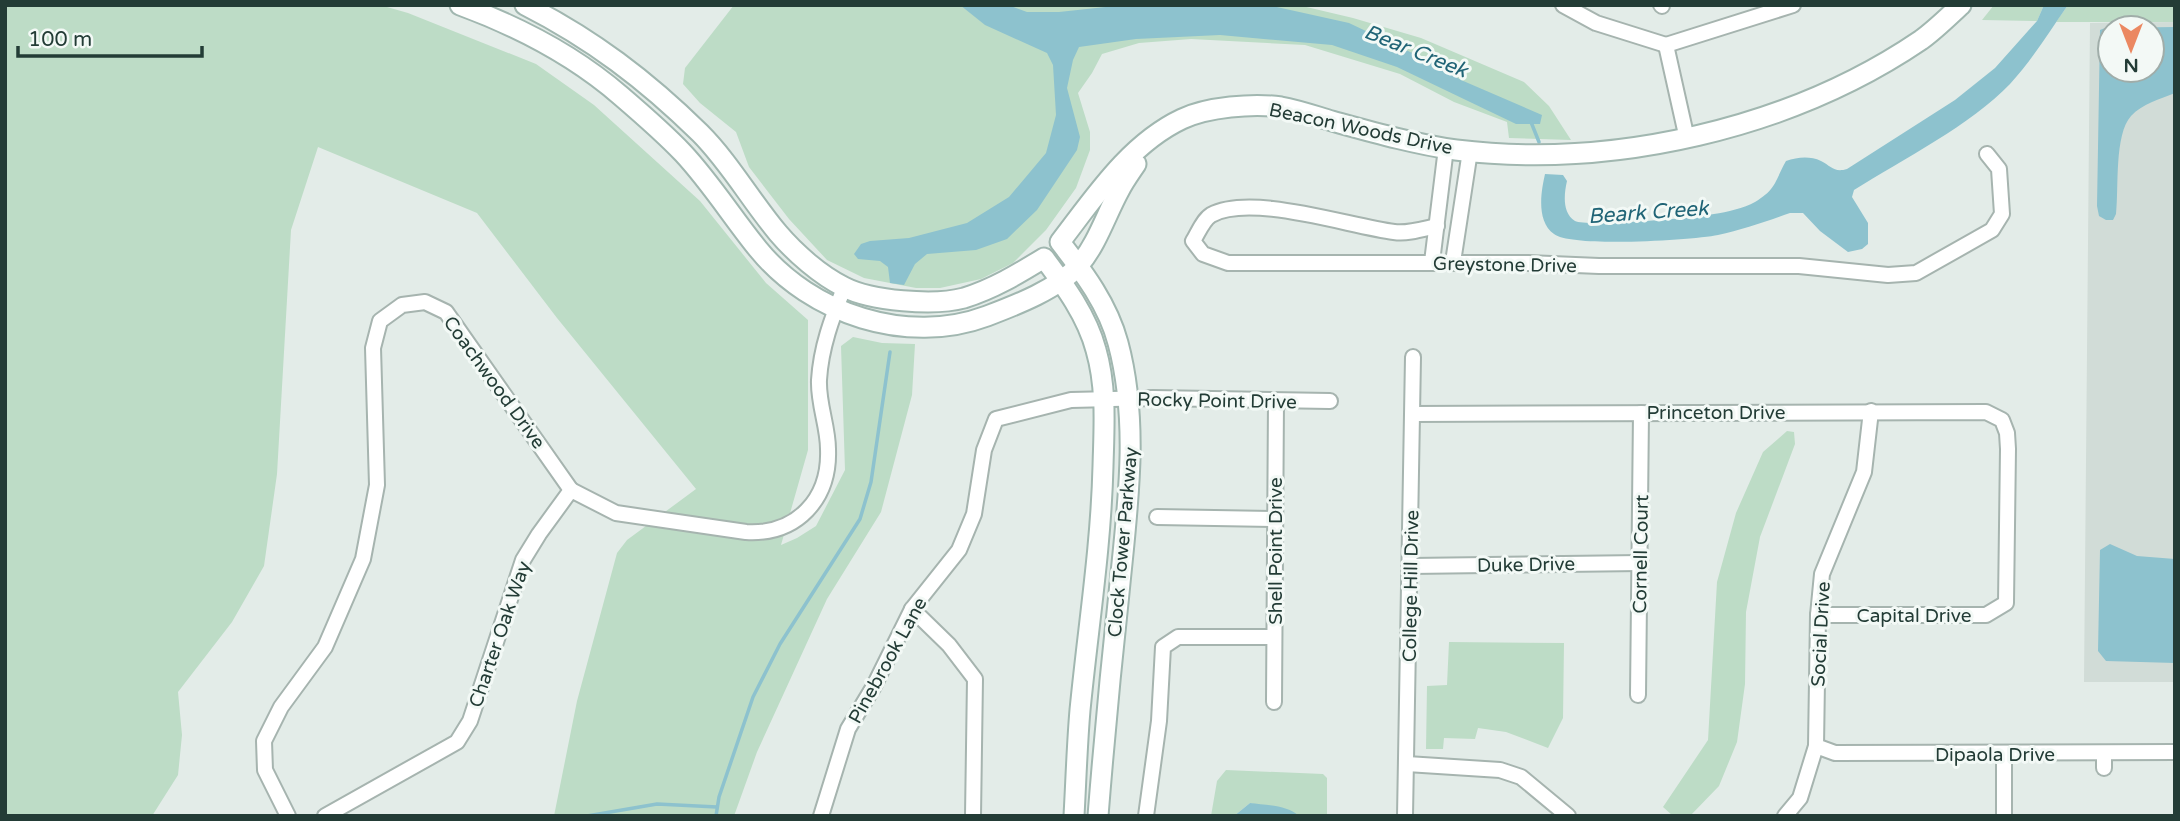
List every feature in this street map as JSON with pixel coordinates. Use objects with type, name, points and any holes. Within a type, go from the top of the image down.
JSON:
[{"type":"street","points":[[460,5],[491,10],[557,50],[618,93],[683,152],[727,205],[759,250],[789,280],[836,309],[890,326],[927,328],[968,323],[1016,305],[1060,279]]},
{"type":"street","points":[[525,5],[570,28],[634,73],[701,134],[779,233],[806,261],[845,288],[894,301],[927,302],[962,298],[1005,282],[1044,258]]},
{"type":"street","points":[[1563,5],[1596,23],[1666,45],[1759,11],[1793,5]]},
{"type":"street","name":"Beacon Woods Drive","points":[[1044,258],[1060,242],[1110,178],[1153,136],[1183,118],[1228,107],[1280,107],[1370,131],[1470,151],[1571,153],[1687,139],[1779,110],[1873,69],[1923,39],[1961,5]]},
{"type":"street","points":[[1666,45],[1687,139]]},
{"type":"street","points":[[618,93],[634,73]]},
{"type":"street","name":"Beacon Woods Drive","points":[[1060,279],[1078,265],[1098,233],[1119,189],[1153,136]]},
{"type":"street","points":[[1432,262],[1446,148]]},
{"type":"street","points":[[1453,262],[1470,151]]},
{"type":"street","name":"Greystone Drive","points":[[1437,226],[1396,233],[1294,213],[1253,207],[1229,208],[1208,216],[1193,241],[1203,254],[1228,263],[1453,262],[1599,266],[1799,266],[1888,275],[1916,273],[1992,230],[2002,214],[1999,169],[1987,155]]},
{"type":"street","name":"Clock Tower Parkway","points":[[1060,242],[1078,265],[1106,311],[1118,344],[1131,441],[1130,488],[1106,712],[1098,816]]},
{"type":"street","name":"Clock Tower Parkway","points":[[1044,258],[1079,310],[1096,350],[1104,401],[1102,497],[1095,591],[1080,710],[1073,816]]},
{"type":"street","points":[[571,490],[617,513],[746,532],[770,532],[794,521],[813,504],[825,482],[829,447],[822,417],[819,384],[827,333],[845,288]]},
{"type":"street","name":"Coachwood Drive","points":[[288,816],[265,770],[264,741],[281,707],[325,647],[363,559],[377,485],[373,348],[380,321],[402,305],[425,302],[446,312],[571,490]]},
{"type":"street","name":"College Hill Drive","points":[[1405,816],[1413,357]]},
{"type":"street","name":"Pinebrook Lane","points":[[821,816],[848,729],[874,686],[912,609],[958,550],[974,514],[984,450],[996,419],[1071,400],[1104,401]]},
{"type":"street","name":"Rocky Point Drive","points":[[1104,401],[1330,401]]},
{"type":"street","name":"Shell Point Drive","points":[[1274,702],[1276,401]]},
{"type":"street","name":"Social Drive","points":[[1785,816],[1800,799],[1816,746],[1818,615],[1822,574],[1864,472],[1871,411]]},
{"type":"street","name":"Princeton Drive","points":[[1413,414],[1986,412],[2002,420],[2007,433]]},
{"type":"street","name":"Cornell Court","points":[[1638,695],[1642,413]]},
{"type":"street","name":"Capital Drive","points":[[1818,615],[1986,615],[2006,603],[2007,433]]},
{"type":"street","name":"Charter Oak Way","points":[[325,816],[457,743],[470,721],[523,560],[571,490]]},
{"type":"street","points":[[1157,517],[1274,519]]},
{"type":"street","name":"Duke Drive","points":[[1411,566],[1641,563]]},
{"type":"street","points":[[912,609],[949,645],[975,679],[973,816]]},
{"type":"street","points":[[1146,816],[1159,721],[1163,647],[1178,637],[1275,637]]},
{"type":"street","name":"Dipaola Drive","points":[[1816,746],[1835,753],[2004,754],[2104,761],[2175,752]]},
{"type":"street","points":[[2004,754],[2004,816]]},
{"type":"street","points":[[1407,764],[1500,770],[1521,777],[1568,816]]},
{"type":"shaded area","points":[[2166,22],[2175,22],[2175,682],[2084,682],[2090,23],[2096,23],[2096,84],[2166,84]]},
{"type":"green space","points":[[5,5],[380,5],[408,13],[536,64],[594,105],[700,201],[766,283],[808,320],[808,450],[781,545],[816,526],[845,470],[841,346],[853,337],[882,343],[915,344],[912,395],[881,512],[827,599],[757,752],[734,816],[554,816],[577,701],[617,553],[627,540],[696,489],[557,318],[477,213],[318,147],[291,230],[277,474],[264,566],[232,622],[178,692],[182,735],[178,775],[152,816],[5,816]]},
{"type":"green space","points":[[734,5],[1298,5],[1421,38],[1524,82],[1549,106],[1571,140],[1509,138],[1507,122],[1454,102],[1400,74],[1305,45],[1191,39],[1139,43],[1102,54],[1078,93],[1090,132],[1090,150],[1076,188],[1046,230],[1013,263],[981,279],[940,288],[916,288],[864,278],[827,260],[789,219],[749,167],[736,132],[700,103],[683,84],[685,68]]},
{"type":"green space","points":[[1994,5],[2044,5],[2037,21],[1982,20]]},
{"type":"green space","points":[[2068,5],[2175,5],[2175,22],[2166,22],[2166,14],[2096,14],[2096,22],[2056,22]]},
{"type":"green space","points":[[1787,431],[1794,432],[1795,444],[1760,537],[1746,612],[1745,684],[1737,742],[1719,786],[1690,816],[1673,816],[1663,807],[1708,740],[1717,582],[1736,513],[1763,452]]},
{"type":"green space","points":[[1449,642],[1564,643],[1563,718],[1548,748],[1506,732],[1478,728],[1475,739],[1444,738],[1443,749],[1426,749],[1427,686],[1447,685]]},
{"type":"green space","points":[[1226,770],[1323,774],[1327,778],[1327,816],[1299,816],[1250,803],[1234,816],[1211,816],[1217,781]]},
{"type":"water","points":[[960,5],[1008,5],[1027,12],[1059,12],[1124,5],[1268,5],[1349,23],[1427,60],[1461,80],[1542,115],[1540,124],[1516,124],[1397,67],[1332,45],[1220,35],[1136,39],[1079,47],[1073,60],[1067,88],[1080,137],[1077,150],[1037,210],[1007,239],[976,250],[927,254],[915,264],[904,285],[890,283],[888,267],[880,261],[858,259],[854,254],[861,244],[909,238],[967,223],[1009,197],[1046,153],[1056,115],[1053,65],[1047,53],[985,25]]},
{"type":"water","points":[[2044,5],[2068,5],[2010,84],[1976,114],[1854,190],[1852,197],[1868,223],[1868,244],[1862,249],[1848,252],[1820,231],[1803,213],[1790,213],[1718,235],[1633,242],[1565,238],[1554,234],[1544,222],[1541,197],[1545,174],[1563,175],[1567,181],[1565,203],[1571,218],[1584,223],[1599,223],[1686,218],[1741,208],[1768,193],[1786,161],[1795,159],[1813,158],[1836,170],[1847,169],[1955,100],[1995,68],[2037,21]]},
{"type":"water","points":[[2166,27],[2175,27],[2175,93],[2140,108],[2131,116],[2122,136],[2116,214],[2113,220],[2099,216],[2099,84],[2166,84]]},
{"type":"water","points":[[2110,544],[2137,556],[2175,559],[2175,663],[2106,661],[2098,651],[2100,550]]},
{"type":"water","points":[[1250,803],[1283,808],[1299,816],[1234,816]]},
{"type":"waterway","name":"Bear Creek","points":[[1531,122],[1539,142]]},
{"type":"waterway","points":[[716,816],[719,797],[753,697],[780,644],[860,519],[871,482],[890,352]]},
{"type":"waterway","points":[[587,816],[657,804],[717,807]]},
{"type":"water label","name":"Beark Creek","points":[[1648,212]]}]
